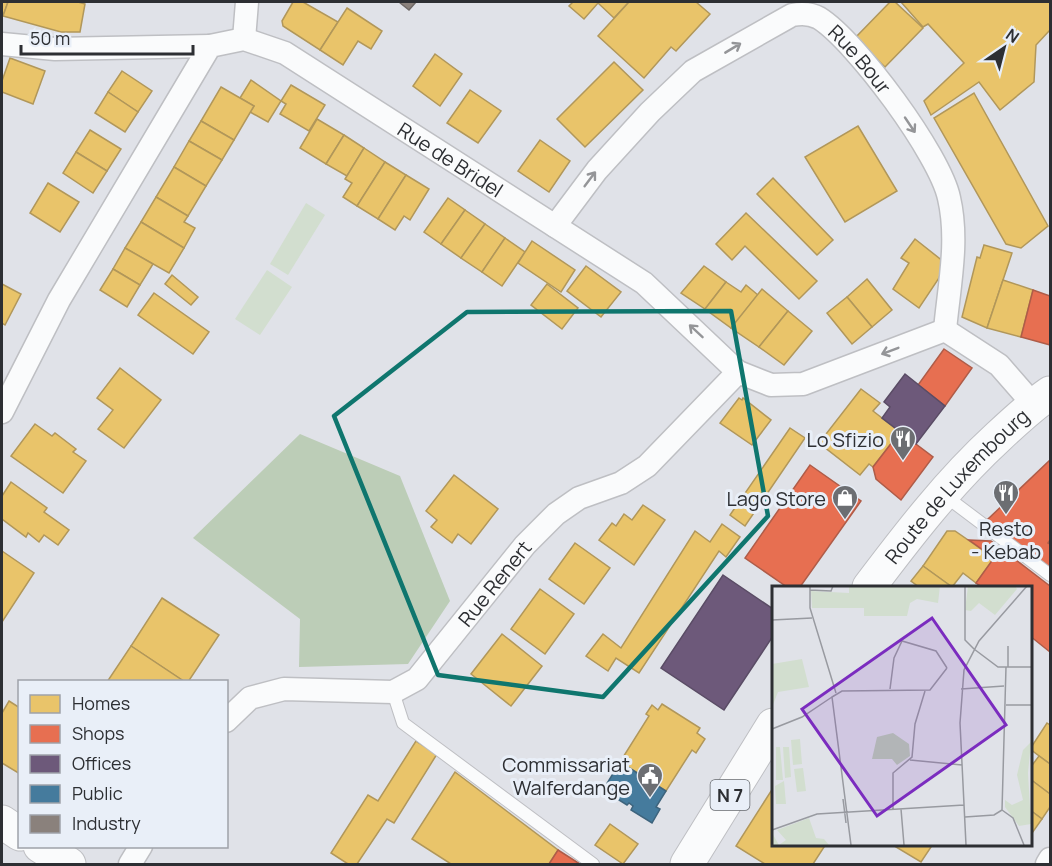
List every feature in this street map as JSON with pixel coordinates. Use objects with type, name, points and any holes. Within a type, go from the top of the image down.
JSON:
[{"type":"main road","name":"Route de Luxembourg","points":[[870,586],[910,533],[967,465],[1042,398]]},
{"type":"main road","name":"N 7","points":[[687,864],[772,728]]},
{"type":"main road","points":[[2,822],[18,833]]},
{"type":"main road","points":[[43,848],[69,864]]},
{"type":"street","points":[[2,44],[55,49],[210,46],[244,39],[247,2]]},
{"type":"street","name":"Rue Bour","points":[[555,226],[597,170],[650,112],[693,71],[792,15],[804,12],[817,17],[855,51],[909,123],[934,162],[949,196],[954,236],[945,330]]},
{"type":"street","name":"Rue de Bridel","points":[[244,39],[285,53],[644,283],[738,372],[771,386],[803,384],[945,330]]},
{"type":"street","points":[[2,412],[59,300],[210,46]]},
{"type":"street","points":[[945,330],[999,365],[1042,398]]},
{"type":"street","name":"Rue Renert","points":[[393,692],[417,679],[525,545],[556,514],[579,498],[621,483],[647,466],[738,372]]},
{"type":"street","points":[[228,719],[250,698],[284,689],[393,692]]},
{"type":"street","points":[[129,864],[140,848]]},
{"type":"street","points":[[1047,864],[1050,859]]},
{"type":"lane","points":[[943,494],[1050,575]]},
{"type":"lane","points":[[393,692],[403,723],[593,864]]},
{"type":"highlighted area","points":[[731,311],[768,516],[603,697],[438,675],[334,416],[467,312]]},
{"type":"green space","points":[[306,203],[325,215],[288,275],[270,264]]},
{"type":"green space","points":[[267,270],[292,287],[260,335],[235,319]]},
{"type":"green space","points":[[300,434],[400,476],[450,601],[408,664],[299,667],[300,619],[193,538]]},
{"type":"building: Homes","points":[[2,2],[8,2],[3,16],[2,16]]},
{"type":"building: Homes","points":[[8,2],[78,2],[85,4],[80,32],[61,32],[3,16]]},
{"type":"building: Homes","points":[[293,2],[303,2],[338,22],[320,50],[283,26],[282,21]]},
{"type":"building: Homes","points":[[573,2],[629,2],[614,18],[598,3],[584,19],[569,6]]},
{"type":"building: Homes","points":[[629,2],[696,2],[710,14],[676,51],[671,47],[644,78],[598,36]]},
{"type":"building: Homes","points":[[890,2],[895,2],[923,28],[885,67],[855,38]]},
{"type":"building: Homes","points":[[901,2],[1050,2],[1050,30],[1036,45],[1034,82],[1000,110],[979,82],[931,115],[924,101],[964,63],[928,24],[923,27]]},
{"type":"building: Homes","points":[[347,8],[382,31],[371,49],[358,41],[343,65],[320,50]]},
{"type":"building: Homes","points":[[435,54],[462,74],[440,106],[413,86]]},
{"type":"building: Homes","points":[[10,58],[45,71],[33,104],[2,92],[2,81]]},
{"type":"building: Homes","points":[[614,62],[643,90],[585,147],[557,119]]},
{"type":"building: Homes","points":[[122,71],[152,91],[138,112],[108,92]]},
{"type":"building: Homes","points":[[251,80],[281,101],[268,122],[250,112],[254,106],[240,98]]},
{"type":"building: Homes","points":[[291,85],[325,105],[309,131],[280,114],[286,104],[281,101]]},
{"type":"building: Homes","points":[[221,87],[254,106],[234,140],[201,121]]},
{"type":"building: Homes","points":[[470,90],[501,111],[478,143],[447,123]]},
{"type":"building: Homes","points":[[108,92],[138,112],[125,132],[95,113]]},
{"type":"building: Homes","points":[[974,93],[1048,226],[1021,248],[1006,244],[934,118]]},
{"type":"building: Homes","points":[[317,119],[344,135],[326,164],[300,148]]},
{"type":"building: Homes","points":[[201,121],[234,140],[222,160],[189,141]]},
{"type":"building: Homes","points":[[858,126],[897,191],[845,222],[805,157]]},
{"type":"building: Homes","points":[[90,130],[121,149],[107,171],[76,152]]},
{"type":"building: Homes","points":[[344,135],[364,148],[347,176],[326,164]]},
{"type":"building: Homes","points":[[540,140],[570,161],[549,192],[518,171]]},
{"type":"building: Homes","points":[[189,141],[222,160],[206,186],[174,167]]},
{"type":"building: Homes","points":[[364,148],[385,162],[357,206],[343,197],[352,183],[345,179]]},
{"type":"building: Homes","points":[[76,152],[107,171],[93,193],[63,173]]},
{"type":"building: Homes","points":[[385,162],[406,175],[378,219],[357,206]]},
{"type":"building: Homes","points":[[174,167],[206,186],[188,216],[156,197]]},
{"type":"building: Homes","points":[[406,175],[429,189],[410,220],[404,216],[395,230],[378,219]]},
{"type":"building: Homes","points":[[773,178],[833,240],[817,255],[757,194]]},
{"type":"building: Homes","points":[[48,183],[79,202],[60,232],[30,213]]},
{"type":"building: Homes","points":[[156,197],[188,216],[184,222],[195,228],[184,248],[141,222]]},
{"type":"building: Homes","points":[[448,198],[465,210],[441,244],[424,232]]},
{"type":"building: Homes","points":[[465,210],[485,224],[461,258],[441,244]]},
{"type":"building: Homes","points":[[746,213],[817,281],[799,299],[745,246],[732,260],[716,244]]},
{"type":"building: Homes","points":[[141,222],[184,248],[169,273],[125,248]]},
{"type":"building: Homes","points":[[485,224],[505,238],[482,272],[461,258]]},
{"type":"building: Homes","points":[[505,238],[525,252],[502,286],[482,272]]},
{"type":"building: Homes","points":[[915,239],[944,262],[939,278],[919,308],[893,289],[909,263],[901,258]]},
{"type":"building: Homes","points":[[532,241],[575,270],[561,292],[518,263]]},
{"type":"building: Homes","points":[[984,245],[1012,253],[987,328],[962,317],[977,257],[980,258]]},
{"type":"building: Homes","points":[[125,248],[153,264],[140,285],[113,269]]},
{"type":"building: Homes","points":[[586,266],[621,292],[601,317],[567,291]]},
{"type":"building: Homes","points":[[704,266],[726,282],[705,309],[681,293]]},
{"type":"building: Homes","points":[[113,269],[140,285],[127,307],[100,290]]},
{"type":"building: Homes","points":[[172,275],[198,297],[191,305],[165,284]]},
{"type":"building: Homes","points":[[867,279],[892,310],[872,327],[847,297]]},
{"type":"building: Homes","points":[[1003,280],[1033,290],[1021,337],[987,328]]},
{"type":"building: Homes","points":[[726,282],[741,292],[746,285],[758,295],[731,328],[705,309]]},
{"type":"building: Homes","points":[[2,284],[21,294],[5,325],[2,323]]},
{"type":"building: Homes","points":[[547,284],[578,308],[562,329],[531,305]]},
{"type":"building: Homes","points":[[762,289],[788,311],[759,347],[731,328]]},
{"type":"building: Homes","points":[[154,293],[209,332],[193,354],[138,315]]},
{"type":"building: Homes","points":[[847,297],[872,327],[852,344],[827,313]]},
{"type":"building: Homes","points":[[788,311],[812,331],[784,365],[759,347]]},
{"type":"building: Homes","points":[[120,368],[161,400],[124,448],[98,429],[113,410],[97,398]]},
{"type":"building: Homes","points":[[861,389],[880,403],[873,411],[900,432],[873,467],[869,464],[860,475],[819,443]]},
{"type":"building: Homes","points":[[739,398],[742,400],[743,398],[771,420],[752,445],[720,423]]},
{"type":"building: Homes","points":[[35,424],[52,436],[55,433],[76,449],[73,452],[86,461],[63,493],[11,456]]},
{"type":"building: Homes","points":[[790,428],[805,438],[745,526],[730,515]]},
{"type":"building: Homes","points":[[454,475],[498,509],[471,544],[458,534],[452,543],[431,527],[437,520],[426,511]]},
{"type":"building: Homes","points":[[11,482],[47,508],[44,512],[69,530],[58,545],[44,535],[39,542],[28,533],[26,537],[2,519],[2,496]]},
{"type":"building: Homes","points":[[643,505],[665,520],[634,565],[599,540],[612,523],[616,526],[624,514],[632,520]]},
{"type":"building: Homes","points":[[722,524],[740,537],[726,557],[719,551],[639,673],[616,658],[608,671],[586,656],[603,634],[621,648],[695,531],[710,542]]},
{"type":"building: Homes","points":[[947,531],[955,531],[994,558],[976,583],[963,573],[953,586],[923,566]]},
{"type":"building: Homes","points":[[575,543],[610,568],[584,604],[549,579]]},
{"type":"building: Homes","points":[[2,551],[34,573],[2,622]]},
{"type":"building: Homes","points":[[923,566],[951,586],[918,586],[911,581]]},
{"type":"building: Homes","points":[[540,589],[574,614],[545,654],[511,629]]},
{"type":"building: Homes","points":[[162,598],[219,635],[189,680],[182,680],[131,646]]},
{"type":"building: Homes","points":[[502,634],[542,666],[511,706],[471,674]]},
{"type":"building: Homes","points":[[131,646],[182,680],[108,680]]},
{"type":"building: Homes","points":[[9,701],[18,707],[18,773],[2,763],[2,713]]},
{"type":"building: Homes","points":[[662,704],[700,728],[697,733],[705,739],[696,753],[692,750],[666,791],[620,762],[649,716],[646,714],[652,705],[658,710]]},
{"type":"building: Homes","points":[[1047,723],[1050,725],[1050,764],[1031,747]]},
{"type":"building: Homes","points":[[416,741],[437,754],[394,823],[387,819],[357,864],[348,864],[331,853],[368,795],[378,801]]},
{"type":"building: Homes","points":[[1039,756],[1050,764],[1050,794],[1031,780],[1031,767]]},
{"type":"building: Homes","points":[[455,772],[558,850],[549,864],[451,864],[412,839]]},
{"type":"building: Homes","points":[[1031,780],[1050,794],[1050,807],[1042,819],[1031,811]]},
{"type":"building: Homes","points":[[772,790],[772,845],[825,845],[813,864],[765,864],[736,846]]},
{"type":"building: Homes","points":[[1031,811],[1042,819],[1031,835]]},
{"type":"building: Homes","points":[[610,824],[638,844],[623,864],[595,845]]},
{"type":"building: Homes","points":[[893,845],[932,845],[921,862]]},
{"type":"building: Shops","points":[[1033,290],[1050,296],[1050,345],[1021,337]]},
{"type":"building: Shops","points":[[944,349],[972,368],[945,406],[918,385]]},
{"type":"building: Shops","name":"Lo Sfizio","points":[[900,432],[933,457],[901,500],[876,479],[873,467]]},
{"type":"building: Shops","points":[[1050,460],[1050,540],[1048,543],[1050,544],[1050,569],[987,520]]},
{"type":"building: Shops","points":[[810,465],[861,501],[801,586],[786,586],[745,558]]},
{"type":"building: Shops","points":[[969,540],[991,541],[1050,586],[1050,652],[1031,637],[1031,586],[980,586],[976,583],[994,558]]},
{"type":"building: Shops","points":[[558,850],[580,864],[549,864]]},
{"type":"building: Offices","points":[[905,374],[945,406],[916,444],[882,418],[890,407],[884,402]]},
{"type":"building: Offices","points":[[723,575],[772,608],[772,638],[724,710],[661,668]]},
{"type":"building: Public","points":[[620,762],[666,791],[656,807],[660,809],[652,823],[631,810],[633,806],[629,803],[627,805],[603,790]]},
{"type":"building: Industry","points":[[399,2],[416,2],[409,10]]},
{"type":"place","name":"Lo Sfizio","points":[[903,462]]},
{"type":"place","name":"Resto - Kebab","points":[[1006,516]]},
{"type":"place","name":"Lago Store","points":[[845,521]]},
{"type":"place","name":"Commissariat Walferdange","points":[[650,799]]}]
